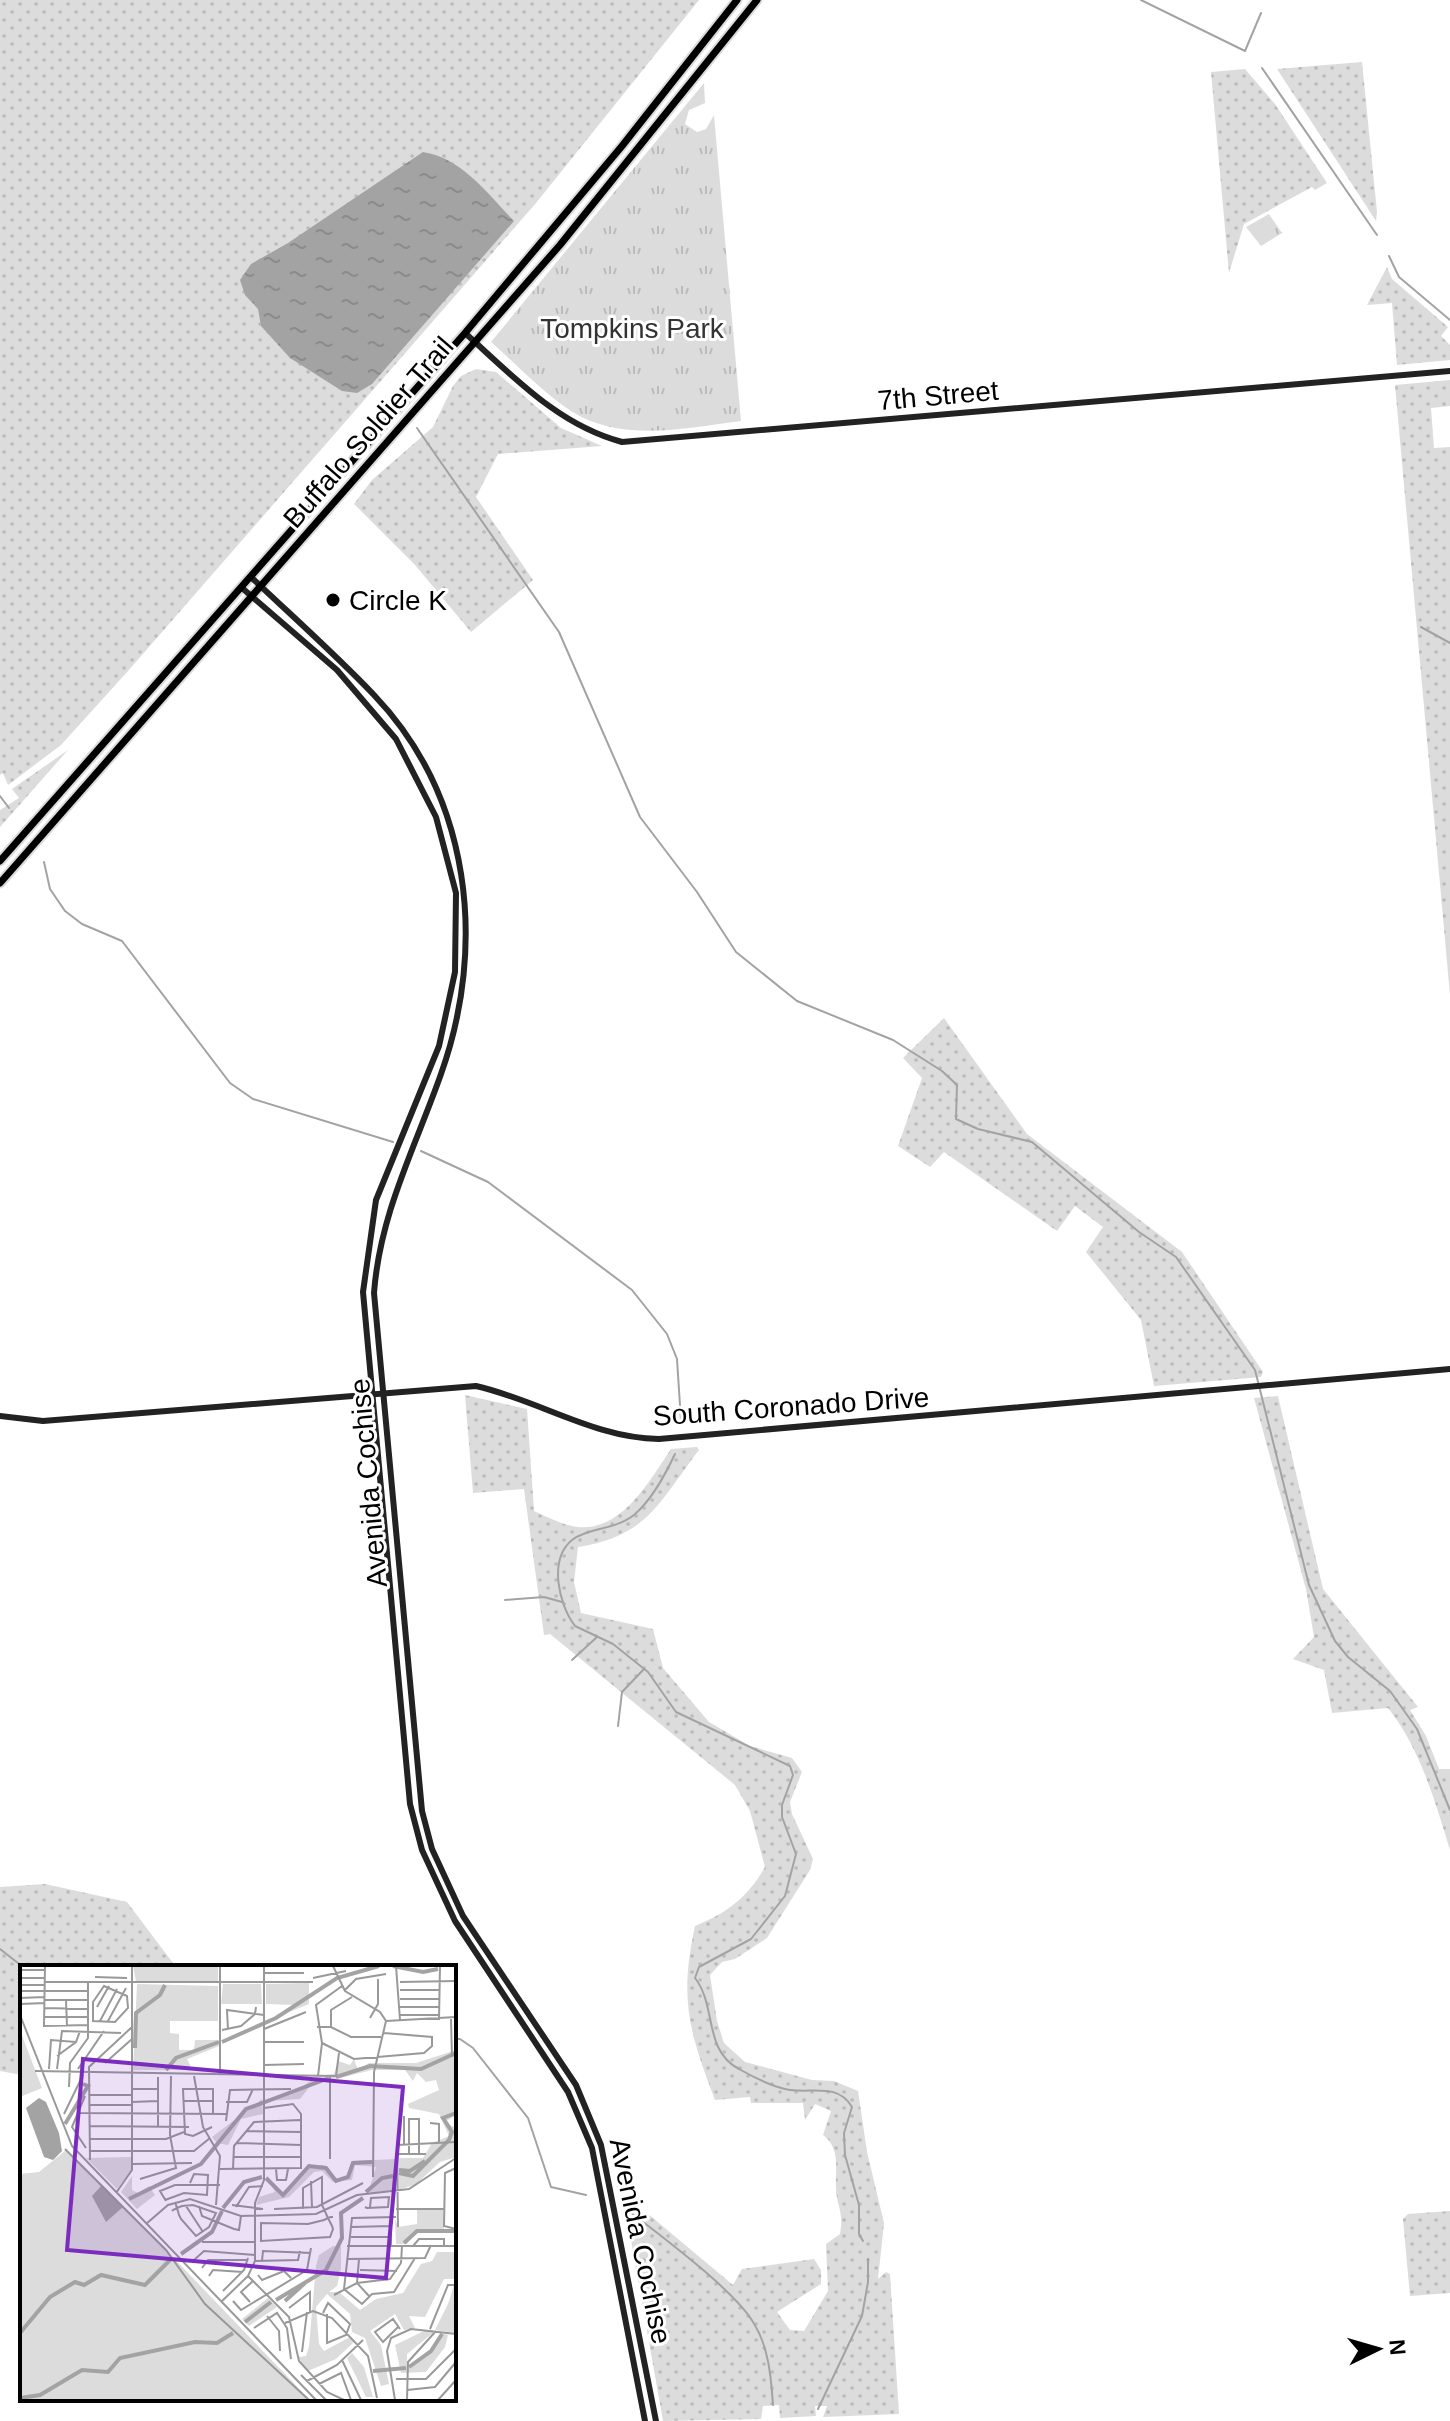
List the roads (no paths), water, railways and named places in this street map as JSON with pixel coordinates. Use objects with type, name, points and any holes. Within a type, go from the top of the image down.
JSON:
[{"type":"main road","name":"Buffalo Soldier Trail","points":[[0,861],[465,333],[622,146],[737,0]]},
{"type":"main road","name":"Buffalo Soldier Trail","points":[[0,883],[476,343],[560,245],[757,0]]},
{"type":"street","name":"7th Street","points":[[465,333],[542,402],[571,423],[622,442],[1450,371]]},
{"type":"street","name":"Avenida Cochise","points":[[251,577],[375,696],[405,733],[432,780],[458,848],[465,892],[466,974],[456,1028],[386,1214],[376,1261],[375,1330],[422,1811],[432,1849],[463,1916],[576,2085],[601,2145],[656,2421]]},
{"type":"street","name":"Avenida Cochise","points":[[242,588],[337,670],[396,739],[436,817],[456,893],[455,972],[439,1046],[376,1200],[363,1292],[404,1756],[410,1804],[422,1850],[455,1921],[568,2092],[592,2148],[645,2421]]},
{"type":"street","name":"South Coronado Drive","points":[[0,1416],[43,1421],[476,1386],[545,1406],[611,1434],[659,1439],[1450,1369]]},
{"type":"water","points":[[423,152],[462,169],[514,221],[372,384],[357,393],[342,391],[290,358],[261,326],[258,309],[245,295],[240,280],[251,264],[288,243]]},
{"type":"waterway","points":[[1141,0],[1245,51],[1261,13]]},
{"type":"waterway","points":[[1262,68],[1377,235]]},
{"type":"waterway","points":[[1389,256],[1399,277],[1450,320]]},
{"type":"waterway","points":[[417,428],[559,632],[640,817],[697,892],[736,952],[797,1001],[893,1040],[942,1071],[957,1085],[956,1119],[978,1129],[1032,1142],[1139,1232],[1176,1257],[1255,1370],[1309,1585],[1335,1641],[1348,1657],[1390,1691],[1417,1729],[1450,1810]]},
{"type":"waterway","points":[[1421,627],[1450,643]]},
{"type":"waterway","points":[[0,796],[9,808]]},
{"type":"waterway","points":[[44,862],[50,889],[65,911],[82,924],[122,941],[230,1083],[253,1099],[393,1142]]},
{"type":"waterway","points":[[421,1151],[488,1182],[632,1290],[667,1334],[677,1359],[681,1421]]},
{"type":"waterway","points":[[675,1454],[652,1495],[634,1515],[572,1540],[560,1559],[558,1583],[564,1607],[575,1626],[613,1644],[648,1672],[676,1712],[790,1766],[793,1775],[782,1805],[782,1817],[796,1854],[785,1896],[751,1939],[699,1967],[695,1978],[706,2001],[715,2039],[728,2061],[750,2075],[779,2087],[831,2091],[846,2099],[852,2107],[844,2133],[845,2155],[859,2205],[859,2234],[863,2241]]},
{"type":"waterway","points":[[505,1600],[544,1597],[562,1602]]},
{"type":"waterway","points":[[572,1660],[597,1637]]},
{"type":"waterway","points":[[618,1726],[622,1692],[644,1669]]},
{"type":"waterway","points":[[0,1949],[20,1965]]},
{"type":"waterway","points":[[456,2039],[473,2048],[528,2118],[551,2187],[586,2195]]},
{"type":"waterway","points":[[629,2211],[730,2294],[753,2322],[766,2352],[773,2405]]},
{"type":"waterway","points":[[818,2409],[862,2316],[868,2282],[868,2259]]},
{"type":"place","name":"Circle K","points":[[333,600]]},
{"type":"park label","name":"Tompkins Park","points":[[632,328]]}]
